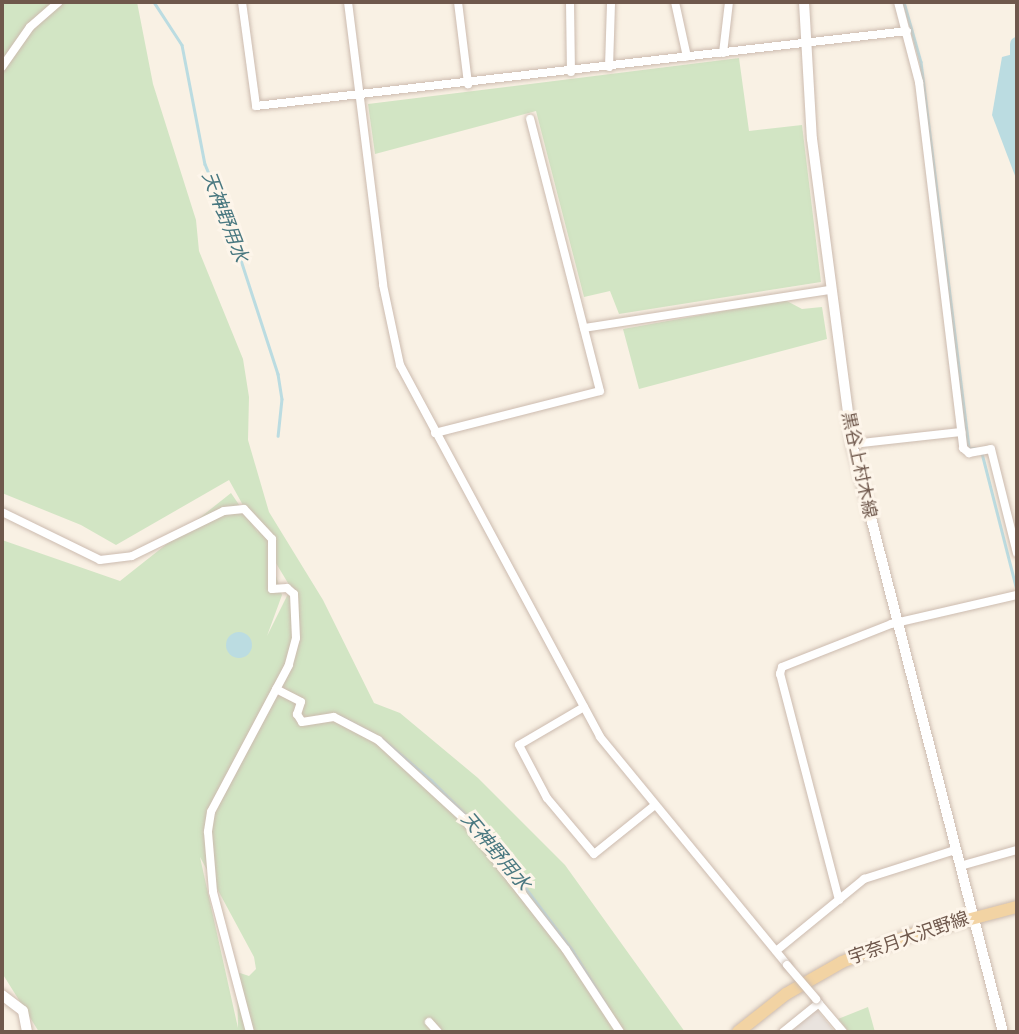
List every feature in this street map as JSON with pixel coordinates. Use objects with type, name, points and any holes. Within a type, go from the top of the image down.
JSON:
[{"type":"main road","name":"黒谷上村木線","points":[[804,2],[830,290],[852,444],[1003,1032]]},
{"type":"main road","name":"宇奈月大沢野線","points":[[738,1032],[786,994],[842,962],[910,935],[1017,907]]},
{"type":"main road","points":[[2,996],[23,1011],[27,1032]]},
{"type":"street","points":[[2,66],[30,27],[59,2]]},
{"type":"street","points":[[242,2],[256,106],[468,84],[907,31]]},
{"type":"street","points":[[348,2],[391,337],[400,365],[600,737],[844,1032]]},
{"type":"street","points":[[458,2],[468,84]]},
{"type":"street","points":[[570,2],[571,72]]},
{"type":"street","points":[[609,67],[611,2]]},
{"type":"street","points":[[675,2],[687,57]]},
{"type":"street","points":[[723,53],[729,2]]},
{"type":"street","points":[[898,2],[919,82],[963,448],[969,453],[992,449],[1017,553]]},
{"type":"street","points":[[435,433],[600,391],[530,119]]},
{"type":"street","points":[[584,328],[830,290]]},
{"type":"street","points":[[852,444],[961,432]]},
{"type":"street","points":[[2,512],[100,560],[132,556],[224,511],[244,509],[272,539],[272,589],[287,588],[297,607],[296,638],[276,689],[211,812],[208,832],[213,892],[250,1032]]},
{"type":"street","points":[[839,900],[780,674],[782,667],[855,635],[1017,595]]},
{"type":"street","points":[[276,689],[301,702],[297,714],[302,722],[334,717],[378,740],[463,818],[566,950],[620,1032]]},
{"type":"street","points":[[584,707],[519,745],[547,798],[594,854],[655,804]]},
{"type":"street","points":[[776,951],[864,879],[956,850]]},
{"type":"street","points":[[960,866],[1017,850]]},
{"type":"street","points":[[783,1032],[817,1001]]},
{"type":"street","points":[[429,1022],[438,1032]]},
{"type":"shaded area","points":[[817,1010],[835,1032],[790,1032]]},
{"type":"green space","points":[[2,2],[137,2],[153,84],[196,220],[199,251],[243,359],[249,397],[248,440],[269,512],[323,600],[374,703],[400,713],[478,778],[565,865],[685,1032],[39,1032],[2,973],[2,540],[120,581],[231,493],[259,534],[229,480],[116,545],[81,525],[2,493]],"holes":[[[268,550],[291,588],[267,636],[282,595]],[[200,857],[254,957],[256,969],[249,976],[237,972],[238,1028]]]},
{"type":"green space","points":[[739,58],[749,131],[802,125],[821,282],[619,314],[610,291],[584,297],[536,111],[375,154],[368,104]]},
{"type":"green space","points":[[785,300],[802,309],[822,307],[827,339],[639,389],[623,329]]},
{"type":"green space","points":[[868,1007],[875,1032],[849,1032],[838,1019]]},
{"type":"water","points":[[1017,53],[1017,181],[992,115],[1002,57]]},
{"type":"water","points":[[239,632],[248,636],[252,645],[248,654],[239,658],[230,654],[226,645],[230,636]]},
{"type":"waterway","name":"天神野用水","points":[[154,2],[182,45],[205,164],[227,217],[278,374],[282,399],[278,436]]},
{"type":"waterway","points":[[904,2],[921,62],[969,448],[976,448]]},
{"type":"waterway","points":[[1017,44],[1017,77]]},
{"type":"waterway","points":[[982,453],[1017,590]]},
{"type":"waterway","name":"天神野用水","points":[[340,716],[374,734]]},
{"type":"waterway","name":"天神野用水","points":[[380,737],[431,780],[486,835],[573,951],[607,1006]]}]
